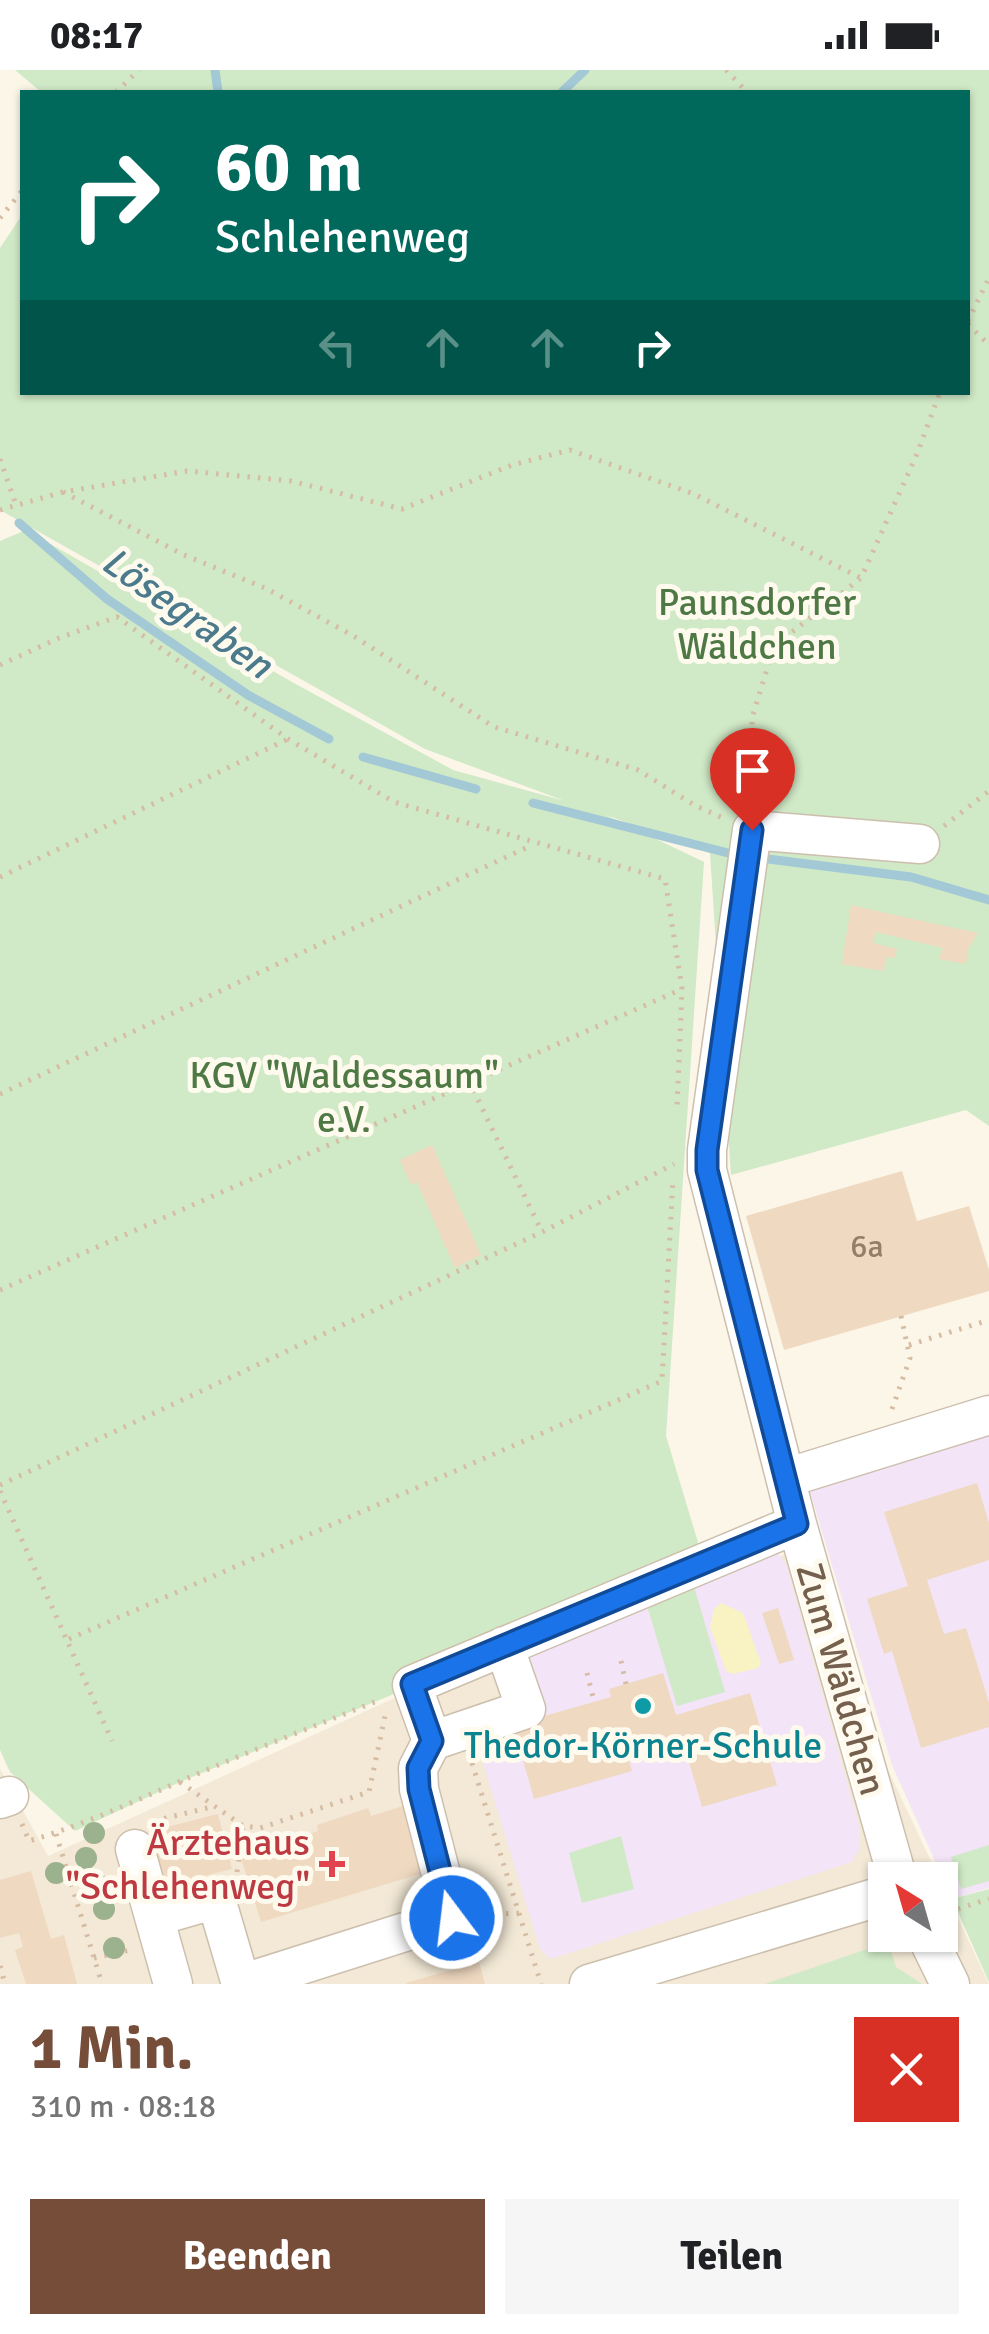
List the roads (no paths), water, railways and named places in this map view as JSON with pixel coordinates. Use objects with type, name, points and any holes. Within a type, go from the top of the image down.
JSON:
[{"type":"street","name":"Zum Wäldchen","points":[[893,1862],[797,1524],[707,1170],[707,1150],[752,830],[920,844]]},
{"type":"street","points":[[786,1478],[989,1415]]},
{"type":"street","points":[[450,1745],[412,1684],[797,1524]]},
{"type":"street","points":[[154,1917],[216,1900],[240,1984],[452,1918],[419,1789],[418,1768],[450,1745],[526,1709],[504,1646]]},
{"type":"street","points":[[143,1835],[154,1917],[173,1984]]},
{"type":"street","points":[[589,1984],[868,1900]]},
{"type":"street","points":[[934,1952],[950,1984]]},
{"type":"waterway","points":[[215,70],[218,90]]},
{"type":"waterway","points":[[564,90],[585,70]]},
{"type":"waterway","name":"Lösegraben","points":[[19,523],[107,599],[248,695],[329,739]]},
{"type":"waterway","name":"Lösegraben","points":[[363,757],[476,789]]},
{"type":"waterway","name":"Lösegraben","points":[[533,803],[732,854]]},
{"type":"waterway","name":"Lösegraben","points":[[760,858],[911,877],[989,900]]},
{"type":"place","name":"Thedor-Körner-Schule","points":[[643,1706]]},
{"type":"place","name":"Ärztehaus \"Schlehenweg\"","points":[[332,1864]]},
{"type":"park label","name":"Paunsdorfer Wäldchen","points":[[757,624]]},
{"type":"park label","name":"KGV \"Waldessaum\" e.V.","points":[[344,1097]]}]
